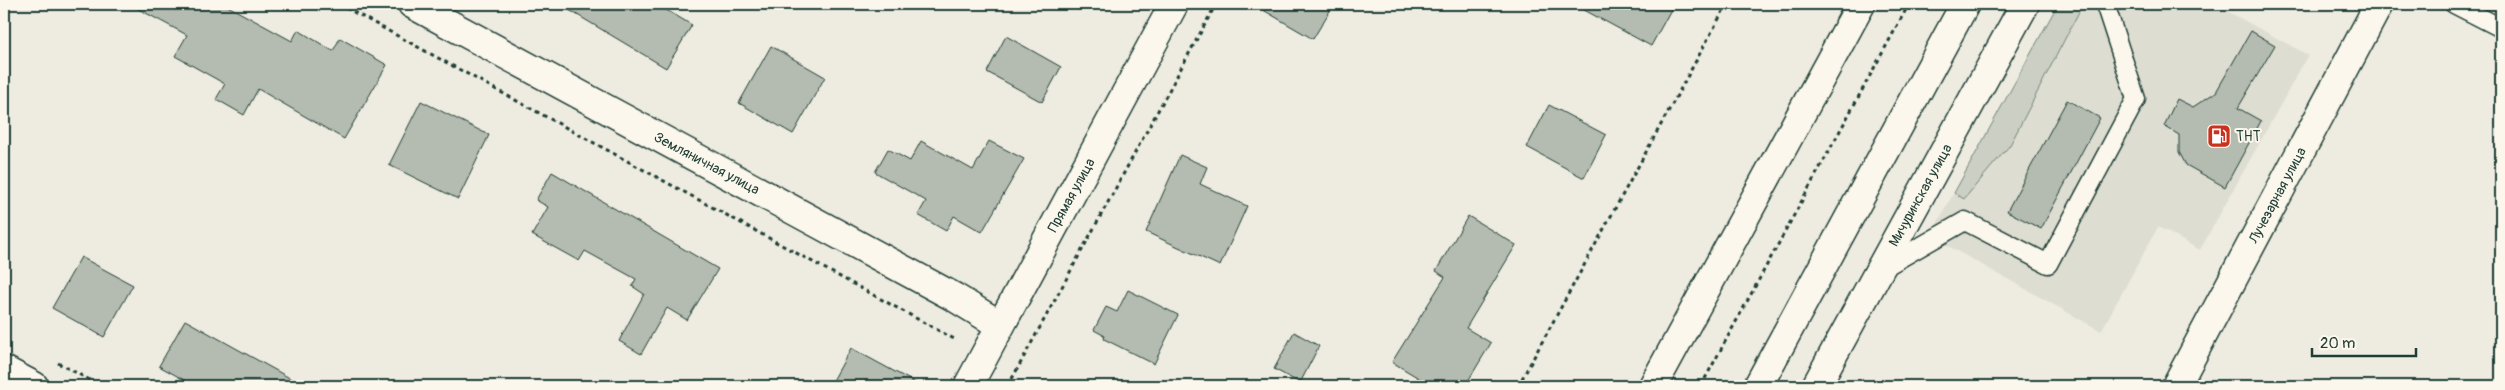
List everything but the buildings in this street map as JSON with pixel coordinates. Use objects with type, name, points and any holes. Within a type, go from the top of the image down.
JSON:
[{"type":"street","name":"Земляничная улица","points":[[412,4],[954,297],[1000,325]]},
{"type":"street","name":"Прямая улица","points":[[968,386],[1174,4]]},
{"type":"street","points":[[1653,386],[1861,4]]},
{"type":"street","points":[[1758,386],[1965,4]]},
{"type":"street","name":"Мичуринская улица","points":[[1816,386],[2025,4]]},
{"type":"street","name":"Лучезарная улица","points":[[2176,386],[2378,4]]},
{"type":"street","points":[[4,370],[34,386]]},
{"type":"lane","points":[[1878,270],[1965,221],[2048,264],[2136,99],[2105,4]]},
{"type":"lane","points":[[2454,4],[2501,28]]},
{"type":"path","points":[[339,4],[1015,373]]},
{"type":"path","points":[[1008,386],[1216,4]]},
{"type":"path","points":[[1518,386],[1726,4]]},
{"type":"path","points":[[1701,386],[1909,4]]},
{"type":"shaded area","points":[[2058,4],[2214,4],[2308,55],[2200,250],[2158,227],[2101,331],[1930,236]]},
{"type":"shaded area","points":[[2058,4],[2083,4],[2010,145],[1964,199],[1954,193]]},
{"type":"place","name":"ТНТ","points":[[2219,136]]}]
